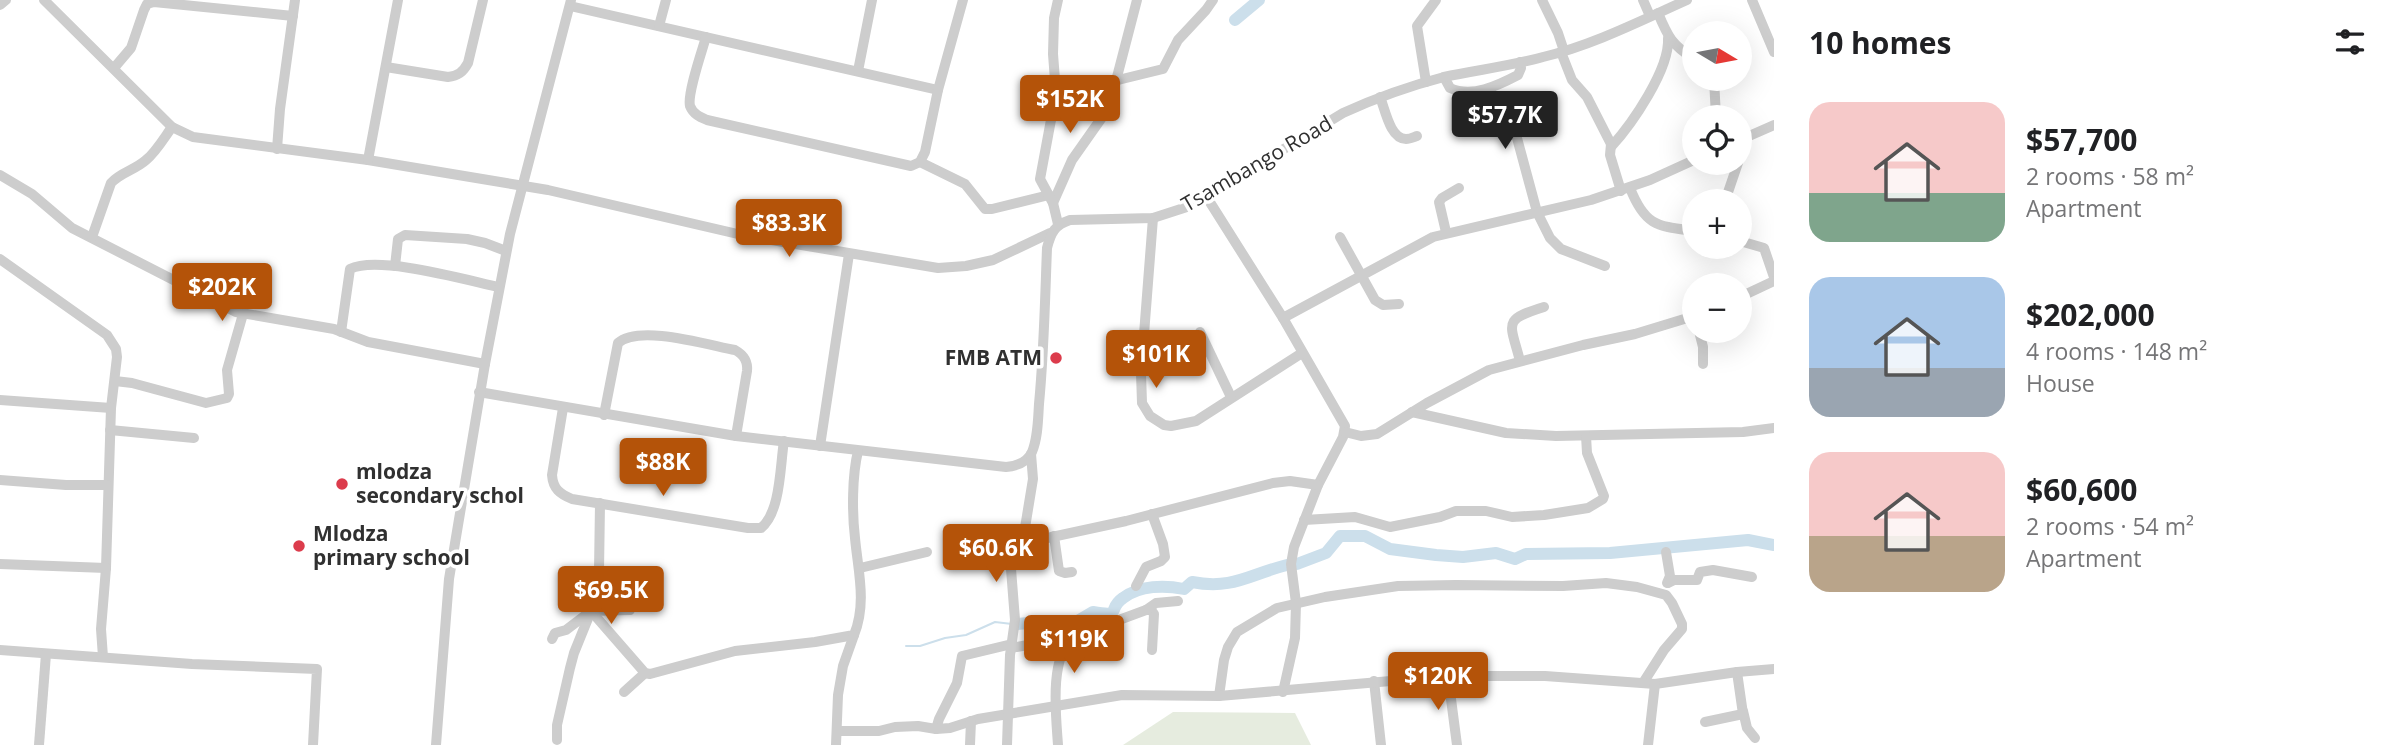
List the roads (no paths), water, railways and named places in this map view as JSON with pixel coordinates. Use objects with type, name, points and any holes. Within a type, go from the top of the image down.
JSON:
[{"type":"street","points":[[0,5],[6,0]]},
{"type":"street","points":[[44,0],[172,127],[193,137],[368,160],[548,190],[741,235],[939,268],[993,260],[1050,233],[1058,224],[1051,199],[1040,179],[1056,93],[1053,54],[1054,18],[1058,0]]},
{"type":"street","points":[[277,149],[295,0]]},
{"type":"street","points":[[368,160],[398,0]]},
{"type":"street","points":[[386,66],[448,77],[457,76],[468,64],[483,0]]},
{"type":"street","points":[[659,26],[666,0]]},
{"type":"street","points":[[858,71],[872,0]]},
{"type":"street","points":[[706,37],[691,95],[691,106],[696,115],[707,120],[911,166],[920,162],[925,152],[938,90],[963,0]]},
{"type":"street","points":[[1051,199],[1072,160],[1103,116],[1118,80],[1137,0]]},
{"type":"street","points":[[1118,80],[1163,69],[1178,40],[1213,0]]},
{"type":"street","points":[[1426,82],[1417,26],[1436,0]]},
{"type":"street","points":[[1542,0],[1558,33],[1572,80],[1593,107],[1611,147],[1610,155],[1626,189],[1637,206],[1657,226],[1682,229]]},
{"type":"street","points":[[1643,0],[1668,38],[1682,51]]},
{"type":"street","name":"Tsambango Road","points":[[1058,224],[1070,220],[1153,218],[1189,206],[1343,113],[1380,97],[1444,77],[1563,52],[1687,0]]},
{"type":"street","points":[[1752,0],[1774,52]]},
{"type":"street","points":[[114,68],[131,48],[148,2],[293,16]]},
{"type":"street","points":[[436,745],[451,568],[499,287],[522,186],[571,3],[938,90]]},
{"type":"street","points":[[1611,147],[1626,130],[1644,100],[1666,57],[1668,38]]},
{"type":"street","points":[[1444,77],[1450,88],[1468,93],[1490,88],[1518,75],[1520,62]]},
{"type":"street","points":[[1490,88],[1495,108],[1519,143],[1537,212],[1555,244],[1561,249],[1605,266]]},
{"type":"street","points":[[1380,97],[1399,137],[1406,139],[1417,136]]},
{"type":"street","points":[[1752,135],[1774,125]]},
{"type":"street","points":[[92,237],[111,183],[116,177],[149,158],[172,127]]},
{"type":"street","points":[[920,162],[965,184],[985,209],[1051,199]]},
{"type":"street","points":[[1283,318],[1421,242],[1446,232],[1591,201],[1682,165]]},
{"type":"street","points":[[0,175],[32,194],[67,225],[212,302],[243,314],[341,332],[368,342],[485,364]]},
{"type":"street","points":[[1446,232],[1439,202],[1459,188]]},
{"type":"street","points":[[1206,196],[1283,318],[1343,421],[1345,432],[1318,485],[1291,564],[1296,603],[1295,638],[1283,692]]},
{"type":"street","points":[[1153,218],[1141,373],[1142,403],[1150,416],[1164,425],[1179,426],[1196,421],[1302,354]]},
{"type":"street","points":[[1007,745],[1015,620],[1011,569],[1022,546],[1032,479],[1031,454],[1037,431],[1042,379],[1047,248],[1050,233]]},
{"type":"street","points":[[395,266],[398,239],[405,235],[477,240],[506,251]]},
{"type":"street","points":[[1340,237],[1379,303],[1399,304]]},
{"type":"street","points":[[1752,244],[1764,248],[1774,279],[1752,291]]},
{"type":"street","points":[[820,446],[849,254]]},
{"type":"street","points":[[0,260],[107,335],[116,349],[107,485],[106,568],[101,629],[103,657]]},
{"type":"street","points":[[341,332],[350,269],[366,264],[395,266],[499,287]]},
{"type":"street","points":[[1520,361],[1512,328],[1513,321],[1517,315],[1544,307]]},
{"type":"street","points":[[115,381],[206,403],[227,398],[227,370],[243,314]]},
{"type":"street","points":[[1345,432],[1361,436],[1377,434],[1473,377],[1520,361],[1635,334],[1682,320]]},
{"type":"street","points":[[1200,332],[1231,397]]},
{"type":"street","points":[[604,415],[618,342],[649,334],[741,353],[748,365],[736,436]]},
{"type":"street","points":[[1702,343],[1703,364]]},
{"type":"street","points":[[480,392],[736,436],[858,451],[1006,467],[1023,463],[1031,454]]},
{"type":"street","points":[[0,400],[111,408]]},
{"type":"street","points":[[563,408],[552,475],[553,483],[563,495],[572,499],[748,528],[761,528],[770,518],[784,442]]},
{"type":"street","points":[[1412,412],[1506,433],[1556,436],[1743,432],[1774,428]]},
{"type":"street","points":[[110,430],[194,438]]},
{"type":"street","points":[[1304,520],[1355,517],[1390,527],[1456,511],[1486,511],[1512,517],[1588,508],[1604,496],[1588,457],[1586,436]]},
{"type":"street","points":[[836,745],[838,695],[843,666],[861,615],[860,568],[854,527],[858,451]]},
{"type":"street","points":[[0,480],[107,485]]},
{"type":"street","points":[[1022,546],[1273,483],[1290,481],[1318,485]]},
{"type":"street","points":[[557,740],[557,725],[574,653],[591,611],[600,561],[600,503]]},
{"type":"street","points":[[1136,586],[1146,567],[1165,557],[1152,514]]},
{"type":"street","points":[[1054,536],[1059,571],[1072,572]]},
{"type":"street","points":[[860,568],[927,552]]},
{"type":"street","points":[[1666,552],[1670,576],[1668,583]]},
{"type":"street","points":[[0,564],[106,568]]},
{"type":"street","points":[[1655,590],[1674,580],[1695,581],[1700,572],[1709,570],[1752,577]]},
{"type":"street","points":[[1219,696],[1224,660],[1237,632],[1277,608],[1398,586],[1456,584],[1563,586],[1606,583],[1655,590],[1669,598],[1682,629],[1661,654],[1643,683]]},
{"type":"street","points":[[936,729],[957,684],[962,656],[1073,637],[1161,602],[1178,601]]},
{"type":"street","points":[[552,639],[555,633],[566,630],[591,611],[630,610]]},
{"type":"street","points":[[1146,610],[1151,610],[1154,614],[1153,650]]},
{"type":"street","points":[[591,611],[645,673]]},
{"type":"street","points":[[624,692],[645,673],[655,673],[735,651],[854,635]]},
{"type":"street","points":[[1058,745],[1055,683],[1062,653],[1073,637]]},
{"type":"street","points":[[0,650],[192,664],[317,668],[313,745]]},
{"type":"street","points":[[39,745],[46,654]]},
{"type":"street","points":[[838,731],[879,731],[918,726],[950,728],[971,721],[1122,695],[1219,696],[1448,676],[1545,677],[1655,684],[1774,669]]},
{"type":"street","points":[[1737,672],[1747,728],[1755,738]]},
{"type":"street","points":[[1448,676],[1457,745]]},
{"type":"street","points":[[1374,681],[1381,745]]},
{"type":"street","points":[[1648,745],[1655,684]]},
{"type":"street","points":[[1705,722],[1740,716],[1744,711]]},
{"type":"street","points":[[970,745],[971,721]]},
{"type":"waterway","points":[[1235,20],[1259,0]]},
{"type":"waterway","points":[[1297,564],[1326,553],[1340,536],[1365,536],[1390,549],[1463,557],[1496,553],[1515,559],[1526,554],[1610,553],[1748,540],[1774,545]]},
{"type":"waterway","points":[[1017,624],[1051,621],[1071,625],[1093,612],[1112,613],[1123,598],[1145,588],[1184,589],[1192,582],[1230,583],[1287,565]]},
{"type":"waterway","points":[[906,646],[920,646],[966,635],[995,622],[1012,624]]},
{"type":"place","name":"FMB ATM","points":[[1056,358]]},
{"type":"place","name":"mlodza secondary schol","points":[[342,484]]},
{"type":"place","name":"Mlodza primary school","points":[[299,546]]}]
